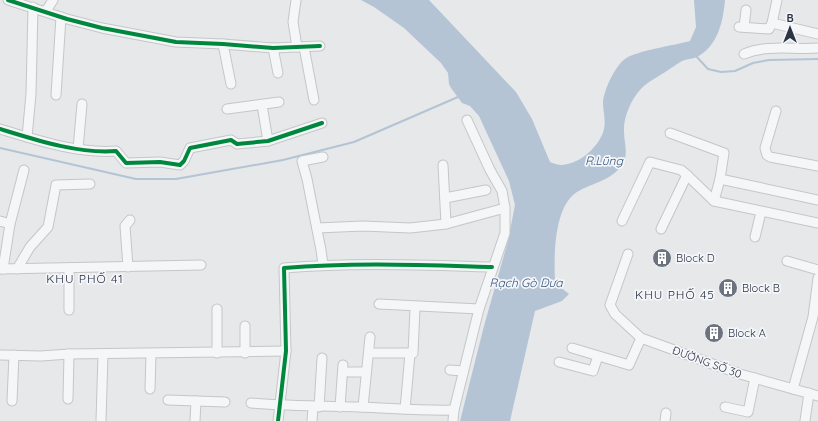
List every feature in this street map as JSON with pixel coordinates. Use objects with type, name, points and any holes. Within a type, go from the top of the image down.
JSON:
[{"type":"street","points":[[8,0],[102,28],[176,42],[273,48],[320,46]]},
{"type":"street","points":[[46,11],[53,0]]},
{"type":"street","points":[[296,0],[293,22],[301,47],[314,100]]},
{"type":"street","points":[[746,10],[742,27],[768,29],[772,23],[777,0]]},
{"type":"street","points":[[27,137],[31,94],[33,7]]},
{"type":"street","points":[[56,95],[61,17]]},
{"type":"street","points":[[772,23],[818,34]]},
{"type":"street","points":[[223,44],[230,84]]},
{"type":"street","points":[[744,54],[766,47],[818,48]]},
{"type":"street","points":[[273,48],[278,73]]},
{"type":"street","points":[[227,110],[279,102]]},
{"type":"street","points":[[78,149],[82,104]]},
{"type":"street","points":[[262,104],[268,141]]},
{"type":"street","points":[[776,111],[765,148],[767,155],[770,157],[818,166]]},
{"type":"street","points":[[453,421],[454,410],[478,309],[505,233],[505,208],[502,191],[490,170],[467,120]]},
{"type":"street","points":[[0,129],[78,149],[104,152],[116,151],[126,163],[160,162],[180,164],[184,161],[190,148],[230,140],[237,144],[268,141],[322,123]]},
{"type":"street","points":[[670,133],[724,152],[725,155],[714,201]]},
{"type":"street","points":[[322,157],[302,161],[317,228],[323,265]]},
{"type":"street","points":[[622,221],[650,162],[681,170],[714,201],[818,223]]},
{"type":"street","points":[[443,165],[446,224]]},
{"type":"street","points":[[24,170],[10,224],[2,269],[201,265]]},
{"type":"street","points":[[661,229],[687,175]]},
{"type":"street","points":[[720,179],[818,200]]},
{"type":"street","points":[[17,269],[30,247],[48,227],[56,185],[90,184]]},
{"type":"street","points":[[445,198],[486,190]]},
{"type":"street","points":[[317,228],[363,226],[410,228],[446,224],[505,208]]},
{"type":"street","points":[[755,237],[762,212]]},
{"type":"street","points":[[128,267],[125,226],[130,220]]},
{"type":"street","points":[[0,222],[10,224]]},
{"type":"street","name":"ĐƯỜNG SỐ 30","points":[[628,254],[610,305],[619,318],[641,338],[755,378],[813,395]]},
{"type":"street","points":[[787,261],[818,270]]},
{"type":"street","points":[[278,421],[286,351],[284,268],[323,265],[492,267]]},
{"type":"street","points":[[69,268],[69,310]]},
{"type":"street","points":[[793,389],[813,317],[818,278]]},
{"type":"street","points":[[379,304],[478,309]]},
{"type":"street","points":[[216,309],[217,353]]},
{"type":"street","points":[[405,409],[410,354],[413,352],[415,309]]},
{"type":"street","points":[[245,326],[245,353]]},
{"type":"street","points":[[363,407],[370,337]]},
{"type":"street","points":[[572,348],[629,365],[641,338]]},
{"type":"street","points":[[0,355],[14,354],[41,356],[69,354],[245,353],[286,351]]},
{"type":"street","points":[[369,353],[410,354]]},
{"type":"street","points":[[12,401],[14,354]]},
{"type":"street","points":[[68,399],[69,354]]},
{"type":"street","points":[[101,421],[103,354]]},
{"type":"street","points":[[150,354],[150,389]]},
{"type":"street","points":[[559,362],[592,371],[598,356]]},
{"type":"street","points":[[312,421],[316,407],[322,358]]},
{"type":"street","points":[[340,407],[343,365]]},
{"type":"street","points":[[450,370],[463,371]]},
{"type":"street","points":[[349,372],[366,372]]},
{"type":"street","points":[[725,408],[748,412],[755,378]]},
{"type":"street","points":[[805,421],[813,395]]},
{"type":"street","points":[[168,400],[225,402]]},
{"type":"street","points":[[195,421],[196,401]]},
{"type":"street","points":[[251,403],[280,406],[363,407],[426,411],[454,410]]},
{"type":"water","name":"Rạch Gò Dưa","points":[[361,0],[429,0],[516,92],[532,119],[550,162],[562,165],[569,164],[582,158],[594,148],[598,142],[605,125],[603,102],[605,91],[621,62],[637,53],[690,41],[696,27],[694,0],[725,0],[721,25],[715,40],[710,47],[697,57],[682,61],[650,81],[637,94],[628,110],[625,121],[624,132],[626,154],[620,168],[609,177],[577,192],[569,199],[563,209],[559,221],[555,248],[555,283],[569,294],[562,301],[535,311],[510,421],[460,421],[484,326],[508,241],[515,205],[509,181],[479,116],[470,106],[462,103],[451,88],[448,73],[441,63],[404,28],[374,7]]},
{"type":"waterway","points":[[696,56],[708,69],[721,72],[735,71],[753,63],[769,60],[818,59]]},
{"type":"waterway","points":[[0,148],[136,179],[176,179],[283,160],[354,142],[458,97]]},
{"type":"cycle path","points":[[8,0],[67,19],[102,28],[176,42],[273,48],[320,46]]},
{"type":"cycle path","points":[[0,129],[43,142],[72,148],[116,151],[126,163],[160,162],[180,165],[184,161],[190,148],[231,140],[237,144],[268,141],[322,123]]},
{"type":"cycle path","points":[[278,421],[286,351],[284,268],[336,265],[492,267]]},
{"type":"place","name":"Block D","points":[[662,258]]},
{"type":"place","name":"Block B","points":[[728,288]]},
{"type":"place","name":"Block A","points":[[714,333]]},
{"type":"district","name":"KHU PHỐ 41","points":[[85,278]]},
{"type":"district","name":"KHU PHỐ 45","points":[[675,294]]},
{"type":"water label","name":"R.Lũng","points":[[604,160]]}]
